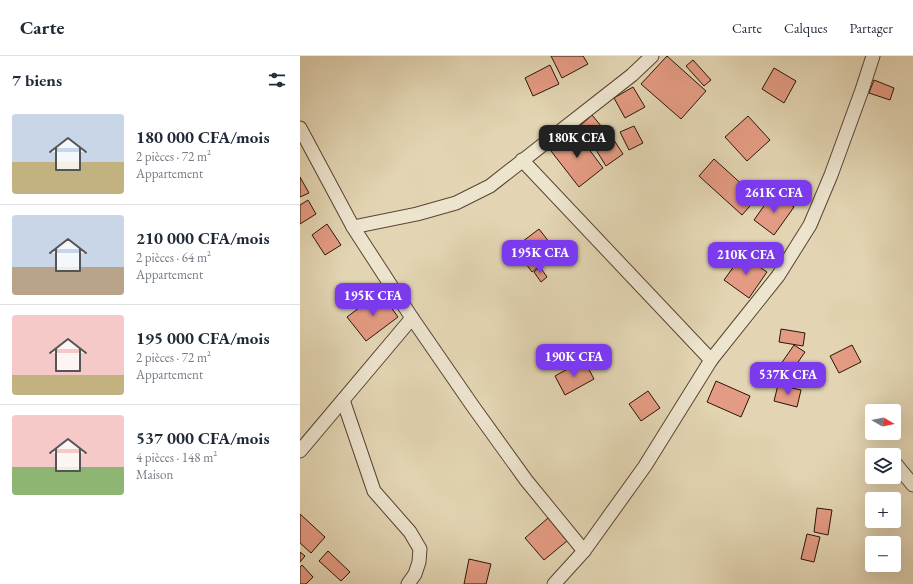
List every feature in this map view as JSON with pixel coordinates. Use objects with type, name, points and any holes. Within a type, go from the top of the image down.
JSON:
[{"type":"street","points":[[353,227],[417,214],[456,203],[490,186],[632,75],[652,56]]},
{"type":"street","points":[[554,584],[584,551],[645,466],[710,360],[778,276],[810,225],[831,176],[873,56]]},
{"type":"street","points":[[300,128],[353,227],[412,318],[526,480],[584,551]]},
{"type":"street","points":[[522,160],[710,360]]},
{"type":"street","points":[[300,451],[412,318]]},
{"type":"street","points":[[343,400],[374,491],[410,532],[420,549],[415,574],[408,584]]},
{"type":"street","points":[[901,470],[913,485]]},
{"type":"building","points":[[551,56],[583,56],[588,64],[562,78]]},
{"type":"building","points":[[667,56],[706,91],[681,119],[641,84]]},
{"type":"building","points":[[693,60],[711,80],[704,86],[686,66]]},
{"type":"building","points":[[550,65],[559,84],[533,96],[525,78]]},
{"type":"building","points":[[774,68],[796,81],[784,103],[762,89]]},
{"type":"building","points":[[874,80],[894,88],[890,100],[869,93]]},
{"type":"building","points":[[633,87],[645,107],[625,118],[614,98]]},
{"type":"building","points":[[592,115],[607,133],[595,143],[580,126]]},
{"type":"building","points":[[748,116],[770,140],[747,161],[725,137]]},
{"type":"building","points":[[634,126],[643,143],[629,150],[620,132]]},
{"type":"building","points":[[576,132],[603,168],[579,187],[551,151]]},
{"type":"building","points":[[610,134],[623,154],[606,166],[593,145]]},
{"type":"building","points":[[714,159],[757,198],[742,215],[699,176]]},
{"type":"building","points":[[300,177],[309,193],[300,197]]},
{"type":"building","points":[[773,193],[794,207],[774,235],[754,220]]},
{"type":"building","points":[[308,200],[316,214],[300,224],[300,205]]},
{"type":"building","points":[[327,224],[341,245],[325,255],[312,235]]},
{"type":"building","points":[[539,229],[557,252],[532,272],[514,248]]},
{"type":"building","points":[[742,255],[767,272],[749,298],[724,280]]},
{"type":"building","points":[[540,267],[547,277],[541,282],[534,272]]},
{"type":"building","points":[[380,292],[398,317],[366,341],[347,317]]},
{"type":"building","points":[[781,329],[805,333],[803,346],[779,342]]},
{"type":"building","points":[[794,345],[805,352],[785,381],[774,374]]},
{"type":"building","points":[[852,345],[861,362],[839,373],[830,356]]},
{"type":"building","points":[[584,360],[594,379],[565,395],[555,376]]},
{"type":"building","points":[[716,381],[750,396],[741,417],[707,402]]},
{"type":"building","points":[[778,385],[801,390],[797,407],[774,401]]},
{"type":"building","points":[[648,391],[660,408],[641,421],[629,404]]},
{"type":"building","points":[[817,508],[832,510],[828,535],[814,532]]},
{"type":"building","points":[[300,514],[325,537],[311,553],[300,543]]},
{"type":"building","points":[[548,518],[567,541],[544,560],[525,538]]},
{"type":"building","points":[[807,534],[820,537],[814,562],[801,559]]},
{"type":"building","points":[[328,551],[350,572],[341,581],[319,561]]},
{"type":"building","points":[[300,552],[305,556],[300,562]]},
{"type":"building","points":[[469,559],[491,564],[486,584],[464,584]]},
{"type":"building","points":[[302,565],[313,577],[306,584],[300,584],[300,567]]}]
